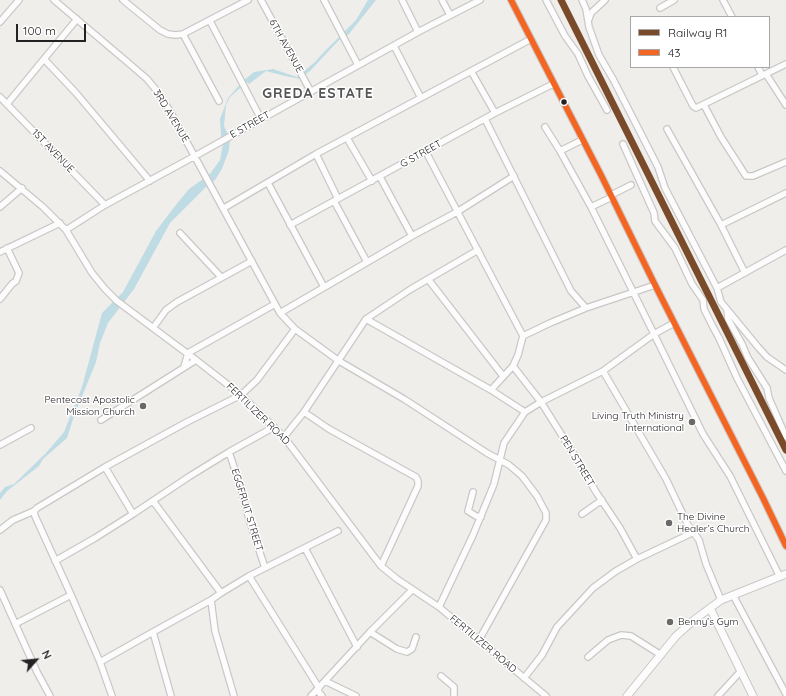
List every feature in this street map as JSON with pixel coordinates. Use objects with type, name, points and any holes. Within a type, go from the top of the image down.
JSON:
[{"type":"street","points":[[0,22],[19,0]]},
{"type":"street","name":"3RD AVENUE","points":[[54,0],[152,85],[171,112],[280,313],[295,329],[339,361],[404,399],[509,465],[522,476],[537,496],[546,513],[546,520],[479,640]]},
{"type":"street","points":[[123,0],[160,30],[168,34],[183,34],[248,0]]},
{"type":"street","name":"6TH AVENUE","points":[[261,0],[311,92]]},
{"type":"street","points":[[324,0],[358,65]]},
{"type":"street","points":[[402,0],[418,32]]},
{"type":"street","points":[[442,0],[450,15]]},
{"type":"street","name":"E STREET","points":[[66,230],[105,205],[418,32],[480,0]]},
{"type":"street","points":[[511,0],[786,546]]},
{"type":"street","points":[[546,0],[565,36],[578,54],[588,76],[607,110]]},
{"type":"street","points":[[582,0],[586,9],[589,27],[599,55],[614,79],[658,167],[665,188],[717,288],[721,302],[763,352],[786,370]]},
{"type":"street","points":[[588,21],[591,13],[605,0]]},
{"type":"street","points":[[660,8],[674,0]]},
{"type":"street","points":[[723,0],[731,16]]},
{"type":"street","points":[[7,104],[77,19]]},
{"type":"street","points":[[210,21],[261,119]]},
{"type":"street","points":[[183,34],[219,101]]},
{"type":"street","points":[[224,208],[316,154],[531,39]]},
{"type":"street","points":[[394,46],[421,98]]},
{"type":"street","points":[[44,59],[76,93],[150,181]]},
{"type":"street","points":[[673,68],[692,106],[696,108],[786,64]]},
{"type":"street","points":[[759,68],[786,105]]},
{"type":"street","points":[[471,71],[495,113]]},
{"type":"street","name":"G STREET","points":[[290,225],[495,113],[553,84]]},
{"type":"street","name":"1ST AVENUE","points":[[0,97],[105,205]]},
{"type":"street","points":[[704,105],[746,176],[753,176],[786,162]]},
{"type":"street","points":[[485,119],[571,291],[586,308]]},
{"type":"street","points":[[545,128],[560,151],[591,207],[703,434],[730,476],[783,576],[721,600],[710,608],[681,632],[628,696]]},
{"type":"street","points":[[667,129],[721,226],[745,273]]},
{"type":"street","points":[[347,138],[372,181]]},
{"type":"street","points":[[560,151],[582,140]]},
{"type":"street","points":[[623,144],[654,213],[655,221],[675,248],[692,284],[703,300],[704,308],[713,327],[786,471]]},
{"type":"street","points":[[426,152],[456,212],[478,250],[523,336],[518,355],[513,366],[491,390]]},
{"type":"street","points":[[316,154],[336,200],[367,262]]},
{"type":"street","name":"FERTILIZER ROAD","points":[[0,171],[22,188],[60,223],[92,272],[105,289],[117,301],[188,353],[241,395],[284,437],[381,566],[412,590],[439,607],[546,696]]},
{"type":"street","points":[[280,313],[456,212],[514,176]]},
{"type":"street","points":[[380,177],[412,236]]},
{"type":"street","points":[[268,183],[324,287]]},
{"type":"street","points":[[591,207],[631,185]]},
{"type":"street","points":[[0,207],[22,188]]},
{"type":"street","points":[[721,226],[786,193]]},
{"type":"street","points":[[0,252],[60,223]]},
{"type":"street","points":[[180,233],[221,277]]},
{"type":"street","points":[[0,299],[16,281],[19,273],[7,248]]},
{"type":"street","points":[[284,437],[304,412],[366,319],[393,300],[478,250]]},
{"type":"street","points":[[717,288],[786,250]]},
{"type":"street","points":[[153,328],[166,310],[177,302],[252,260]]},
{"type":"street","points":[[428,279],[503,376]]},
{"type":"street","points":[[523,336],[586,308],[655,285]]},
{"type":"street","points":[[184,367],[188,353],[275,304]]},
{"type":"street","points":[[727,310],[728,319],[755,370],[763,379],[769,398],[786,437]]},
{"type":"street","points":[[366,319],[491,390],[525,412]]},
{"type":"street","points":[[439,607],[494,484],[504,443],[525,412],[541,402],[603,371],[654,334],[674,323]]},
{"type":"street","points":[[0,530],[13,520],[34,511],[36,508],[105,467],[187,422],[241,395],[257,380],[295,329]]},
{"type":"street","points":[[101,420],[196,360]]},
{"type":"street","name":"PEN STREET","points":[[513,366],[541,402],[620,528],[637,559]]},
{"type":"street","points":[[603,371],[666,479],[688,525],[699,540],[706,564],[721,600]]},
{"type":"street","points":[[304,412],[329,428],[416,477],[418,486],[381,566]]},
{"type":"street","points":[[55,561],[95,538],[229,452],[274,427]]},
{"type":"street","points":[[0,445],[31,428]]},
{"type":"street","name":"EGGFRUIT STREET","points":[[229,452],[265,568]]},
{"type":"street","points":[[105,467],[133,514]]},
{"type":"street","points":[[473,492],[468,511],[476,516],[481,516]]},
{"type":"street","points":[[153,500],[221,594]]},
{"type":"street","points":[[582,514],[602,500]]},
{"type":"street","points":[[34,511],[100,662],[112,696]]},
{"type":"street","points":[[100,662],[211,600],[249,576],[338,531]]},
{"type":"street","points":[[524,678],[542,655],[557,627],[593,588],[616,571],[637,559],[694,532]]},
{"type":"street","points":[[305,548],[357,647]]},
{"type":"street","points":[[249,576],[322,696]]},
{"type":"street","points":[[0,590],[37,672],[50,696]]},
{"type":"street","points":[[311,696],[370,632],[412,590]]},
{"type":"street","points":[[15,624],[71,595]]},
{"type":"street","points":[[733,595],[786,694]]},
{"type":"street","points":[[211,600],[216,631],[234,696]]},
{"type":"street","points":[[710,608],[753,696]]},
{"type":"street","points":[[153,632],[171,696]]},
{"type":"street","points":[[370,632],[397,649],[407,652],[412,649],[416,637]]},
{"type":"street","points":[[588,657],[608,640],[621,635],[630,636],[661,655]]},
{"type":"street","points":[[718,696],[740,672]]},
{"type":"street","points":[[442,676],[454,687],[454,696]]},
{"type":"street","points":[[325,681],[356,696]]},
{"type":"water","points":[[368,0],[376,0],[349,34],[339,40],[310,71],[300,79],[266,71],[249,84],[247,82],[230,97],[226,105],[224,126],[230,139],[229,150],[222,169],[215,180],[170,223],[134,289],[108,323],[100,343],[96,362],[74,416],[67,438],[43,459],[39,466],[7,491],[0,500],[0,493],[5,487],[14,484],[46,453],[64,432],[82,387],[102,313],[123,292],[156,231],[175,206],[189,189],[210,174],[220,160],[223,144],[220,119],[228,98],[243,81],[254,72],[273,69],[297,77],[315,62],[356,20]]},
{"type":"rail line","name":"R1","points":[[561,0],[786,450]]},
{"type":"transit line","name":"43","points":[[511,0],[601,175],[786,546]]},
{"type":"place","name":"Pentecost Apostolic Mission Church","points":[[143,406]]},
{"type":"place","name":"Living Truth Ministry International","points":[[692,422]]},
{"type":"place","name":"The Divine Healer’s Church","points":[[669,523]]},
{"type":"place","name":"Benny’s Gym","points":[[670,622]]},
{"type":"district","name":"GREDA ESTATE","points":[[318,94]]}]
